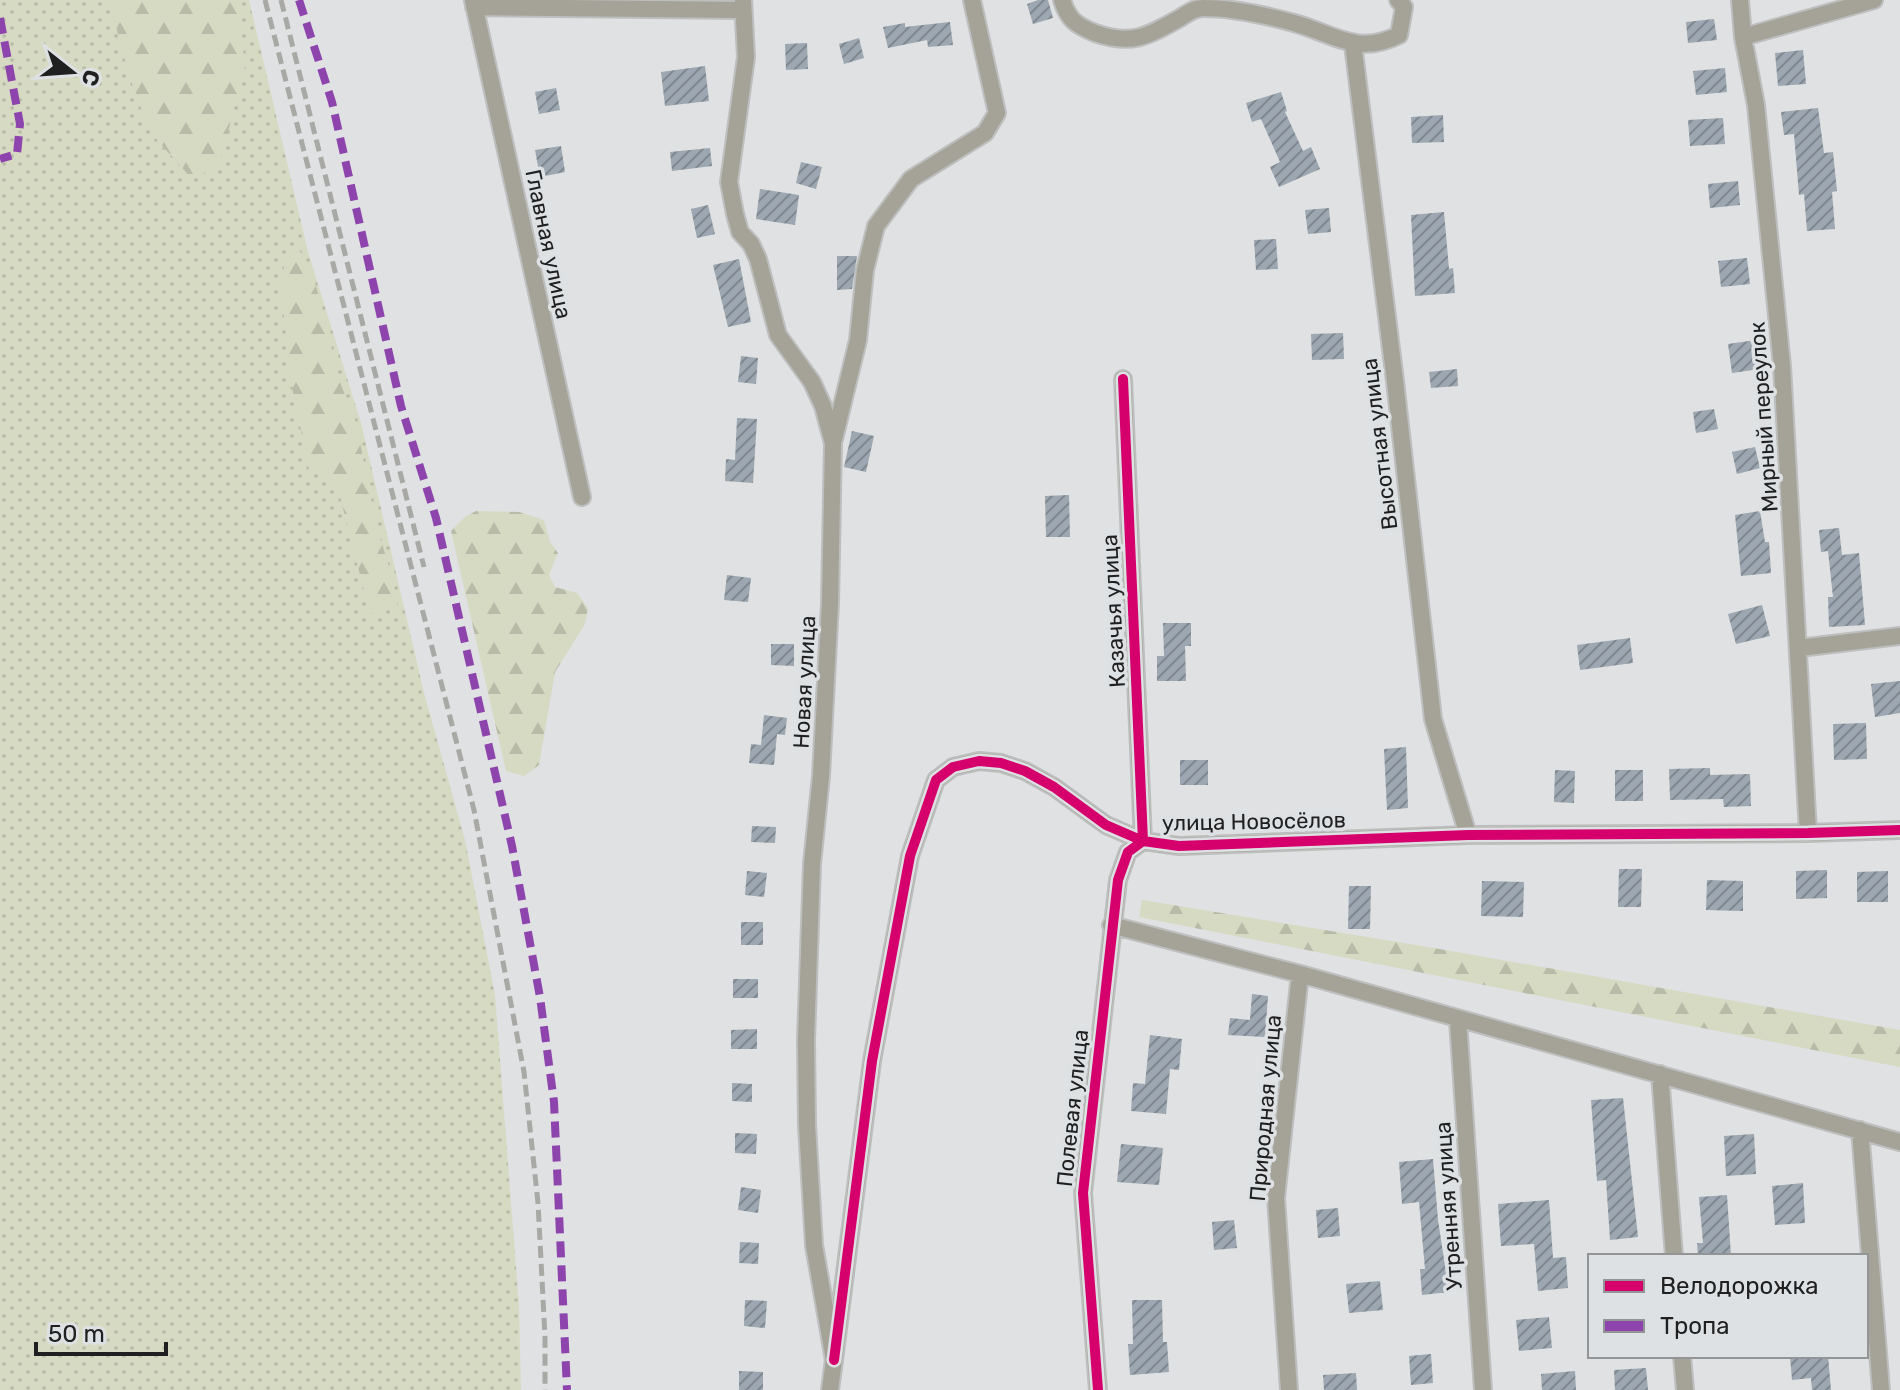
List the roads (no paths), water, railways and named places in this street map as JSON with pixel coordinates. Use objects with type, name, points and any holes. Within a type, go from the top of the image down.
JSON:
[{"type":"street","points":[[833,443],[858,340],[865,270],[876,226],[911,179],[985,133],[997,113],[972,0]]},
{"type":"street","points":[[1062,0],[1068,17],[1108,38],[1133,41],[1197,8],[1225,9],[1294,23],[1353,44],[1381,44],[1399,35],[1403,2]]},
{"type":"street","name":"Мирный переулок","points":[[1740,0],[1743,37],[1756,105],[1781,351],[1808,833]]},
{"type":"street","points":[[1743,37],[1874,0]]},
{"type":"street","points":[[474,3],[743,5]]},
{"type":"street","name":"Главная улица","points":[[474,3],[582,497]]},
{"type":"street","name":"Новая улица","points":[[743,5],[746,57],[729,182],[735,214],[740,232],[751,244],[758,259],[778,335],[812,382],[823,406],[833,443],[830,603],[821,776],[812,864],[806,1054],[814,1245],[834,1360],[830,1390]]},
{"type":"street","name":"Высотная улица","points":[[1353,44],[1433,719],[1468,835]]},
{"type":"street","name":"Казачья улица","points":[[1123,379],[1143,841]]},
{"type":"street","points":[[1799,648],[1900,636]]},
{"type":"street","name":"улица Новосёлов","points":[[834,1360],[872,1061],[910,856],[936,780],[953,767],[979,761],[1001,763],[1025,771],[1054,787],[1106,825],[1143,841],[1179,846],[1468,835],[1900,830]]},
{"type":"street","name":"Полевая улица","points":[[1098,1390],[1083,1193],[1118,880],[1128,852],[1143,841]]},
{"type":"street","points":[[1111,925],[1300,974],[1900,1142]]},
{"type":"street","name":"Природная улица","points":[[1289,1390],[1276,1198],[1300,974]]},
{"type":"street","name":"Утренняя улица","points":[[1458,1020],[1483,1390]]},
{"type":"street","points":[[1660,1074],[1674,1254]]},
{"type":"street","points":[[1860,1130],[1881,1390]]},
{"type":"street","points":[[1682,1358],[1685,1390]]},
{"type":"railway","points":[[265,0],[474,810],[524,1072],[538,1203],[545,1390]]},
{"type":"railway","points":[[281,0],[424,567]]}]
